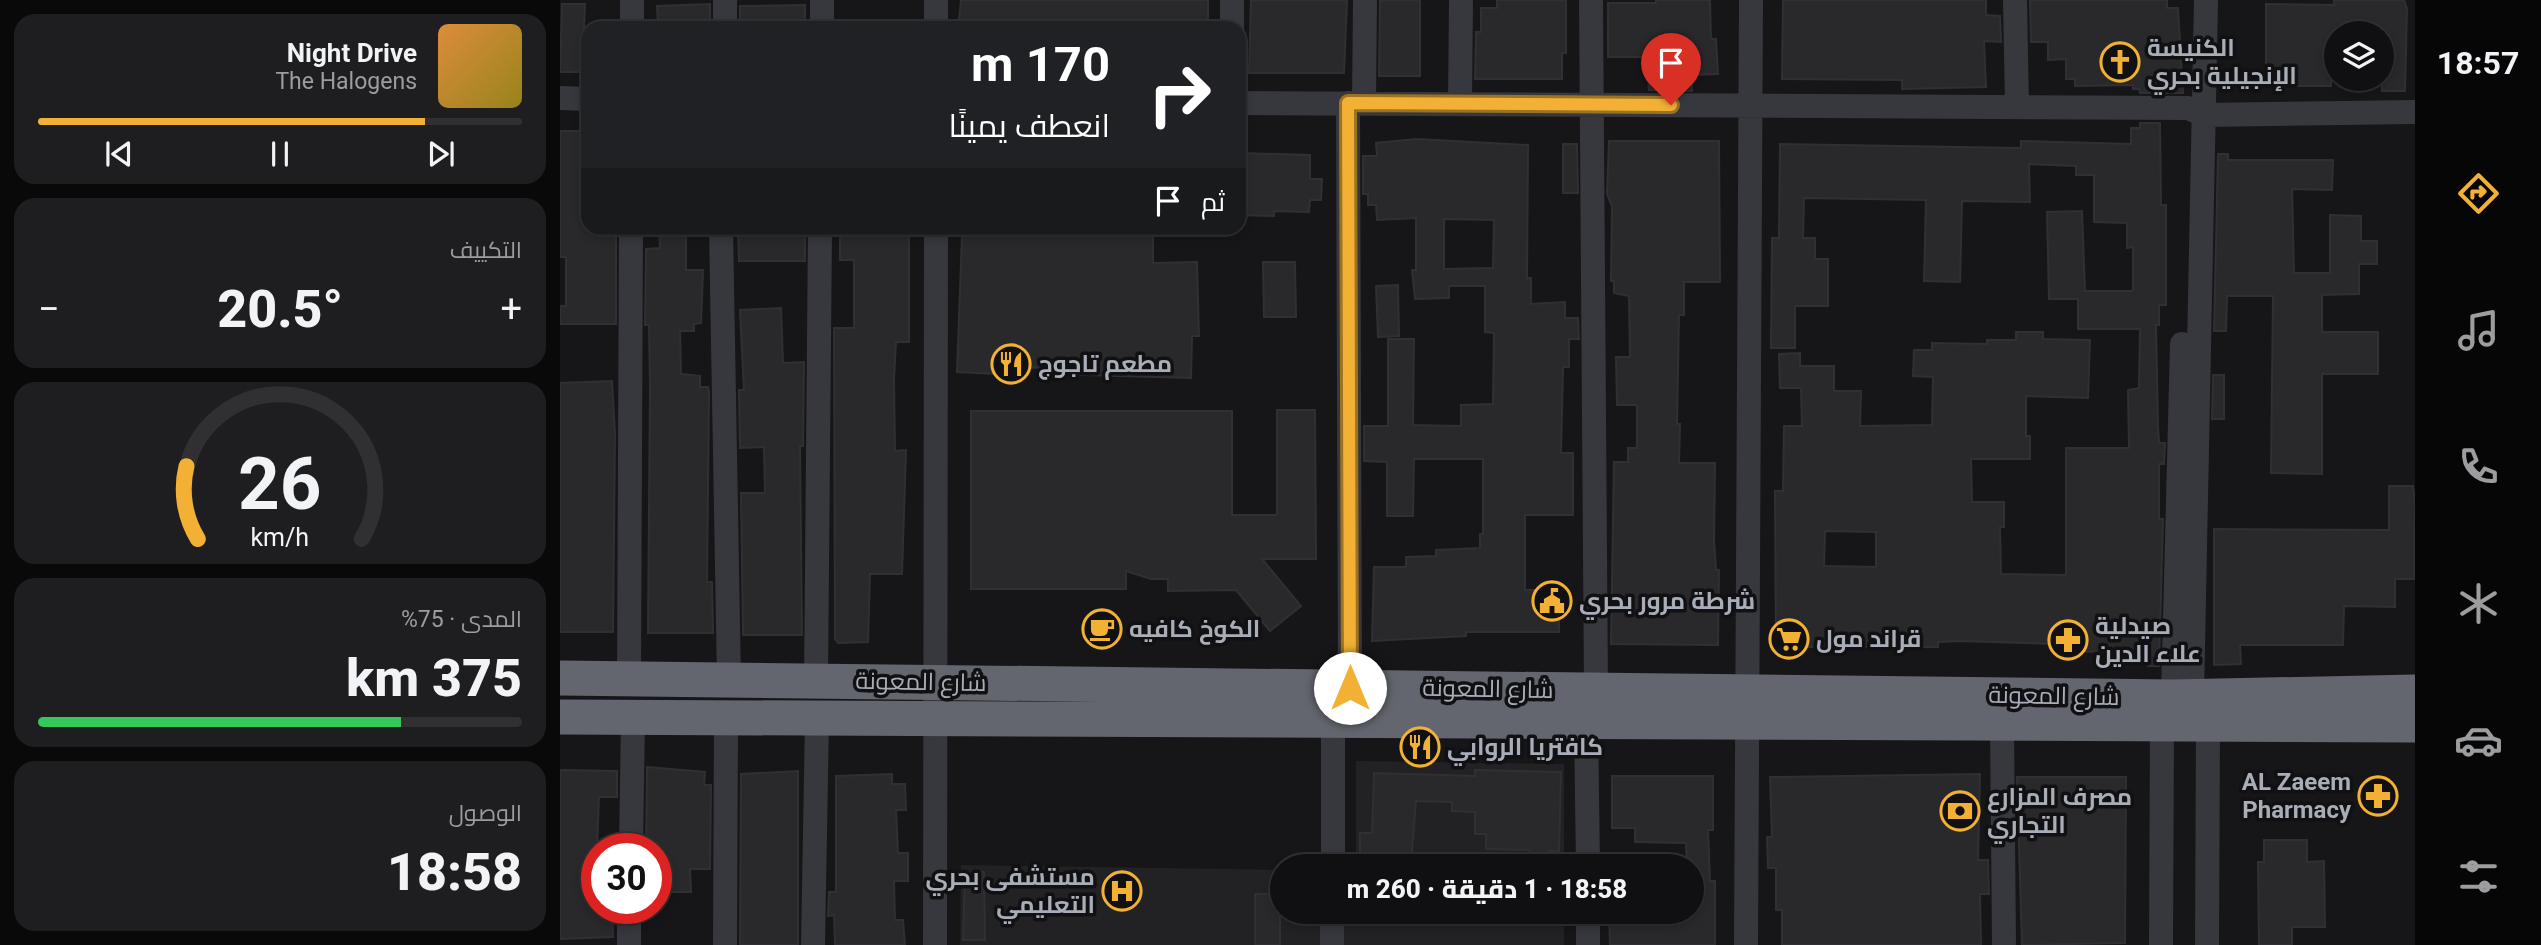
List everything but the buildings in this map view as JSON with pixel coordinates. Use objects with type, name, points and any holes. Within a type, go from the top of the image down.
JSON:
[{"type":"highway","name":"شارع المعونة","points":[[560,678],[1350,688],[1591,707]]},
{"type":"highway","name":"شارع المعونة","points":[[1748,708],[2002,724],[2415,692]]},
{"type":"highway","name":"شارع المعونة","points":[[560,717],[1333,721],[1591,707],[2184,711],[2415,725]]},
{"type":"street","points":[[632,0],[632,21]]},
{"type":"street","points":[[725,0],[725,21]]},
{"type":"street","points":[[822,0],[822,21]]},
{"type":"street","points":[[936,0],[936,21]]},
{"type":"street","points":[[1232,0],[1232,21]]},
{"type":"street","points":[[1350,688],[1356,103],[1365,0]]},
{"type":"street","points":[[1460,104],[1461,0]]},
{"type":"street","points":[[1588,854],[1591,707],[1591,0]]},
{"type":"street","points":[[1746,945],[1751,0]]},
{"type":"street","points":[[2015,0],[2017,107]]},
{"type":"street","points":[[2161,945],[2184,711],[2195,112],[2191,0]]},
{"type":"street","points":[[2195,112],[2206,0]]},
{"type":"street","points":[[560,99],[581,99]]},
{"type":"street","points":[[1246,103],[2017,107],[2195,112],[2415,111]]},
{"type":"street","points":[[629,679],[631,235]]},
{"type":"street","points":[[721,235],[729,680]]},
{"type":"street","points":[[816,681],[820,235]]},
{"type":"street","points":[[935,945],[936,235]]},
{"type":"street","points":[[2184,711],[2207,945]]},
{"type":"street","points":[[631,833],[633,718]]},
{"type":"street","points":[[725,945],[726,718]]},
{"type":"street","points":[[813,945],[817,719]]},
{"type":"street","points":[[1333,721],[1333,854]]},
{"type":"street","points":[[2002,724],[2004,945]]},
{"type":"street","points":[[629,924],[629,945]]},
{"type":"street","points":[[1332,924],[1332,945]]},
{"type":"street","points":[[1588,924],[1588,945]]},
{"type":"shaded area","points":[[1356,761],[1564,764],[1564,854],[1356,854]]},
{"type":"shaded area","name":"مستشفى بحري التعليمي","points":[[961,865],[1270,870],[1270,924],[1564,924],[1564,945],[960,945]]},
{"type":"place","name":"الكنيسة الإنجيلية بحري","points":[[2120,62]]},
{"type":"place","name":"مطعم تاجوج","points":[[1011,364]]},
{"type":"place","name":"شرطة مرور بحري","points":[[1552,601]]},
{"type":"place","name":"الكوخ كافيه","points":[[1102,629]]},
{"type":"place","name":"قراند مول","points":[[1789,639]]},
{"type":"place","name":"صيدلية علاء الدين","points":[[2068,640]]},
{"type":"place","name":"كافتريا الروابي","points":[[1420,747]]},
{"type":"place","name":"AL Zaeem Pharmacy","points":[[2378,796]]},
{"type":"place","name":"مصرف المزارع التجاري","points":[[1960,811]]},
{"type":"place","name":"مستشفى بحري التعليمي","points":[[1122,891]]},
{"type":"route","points":[[1350,688],[1348,103],[1671,105]]}]
